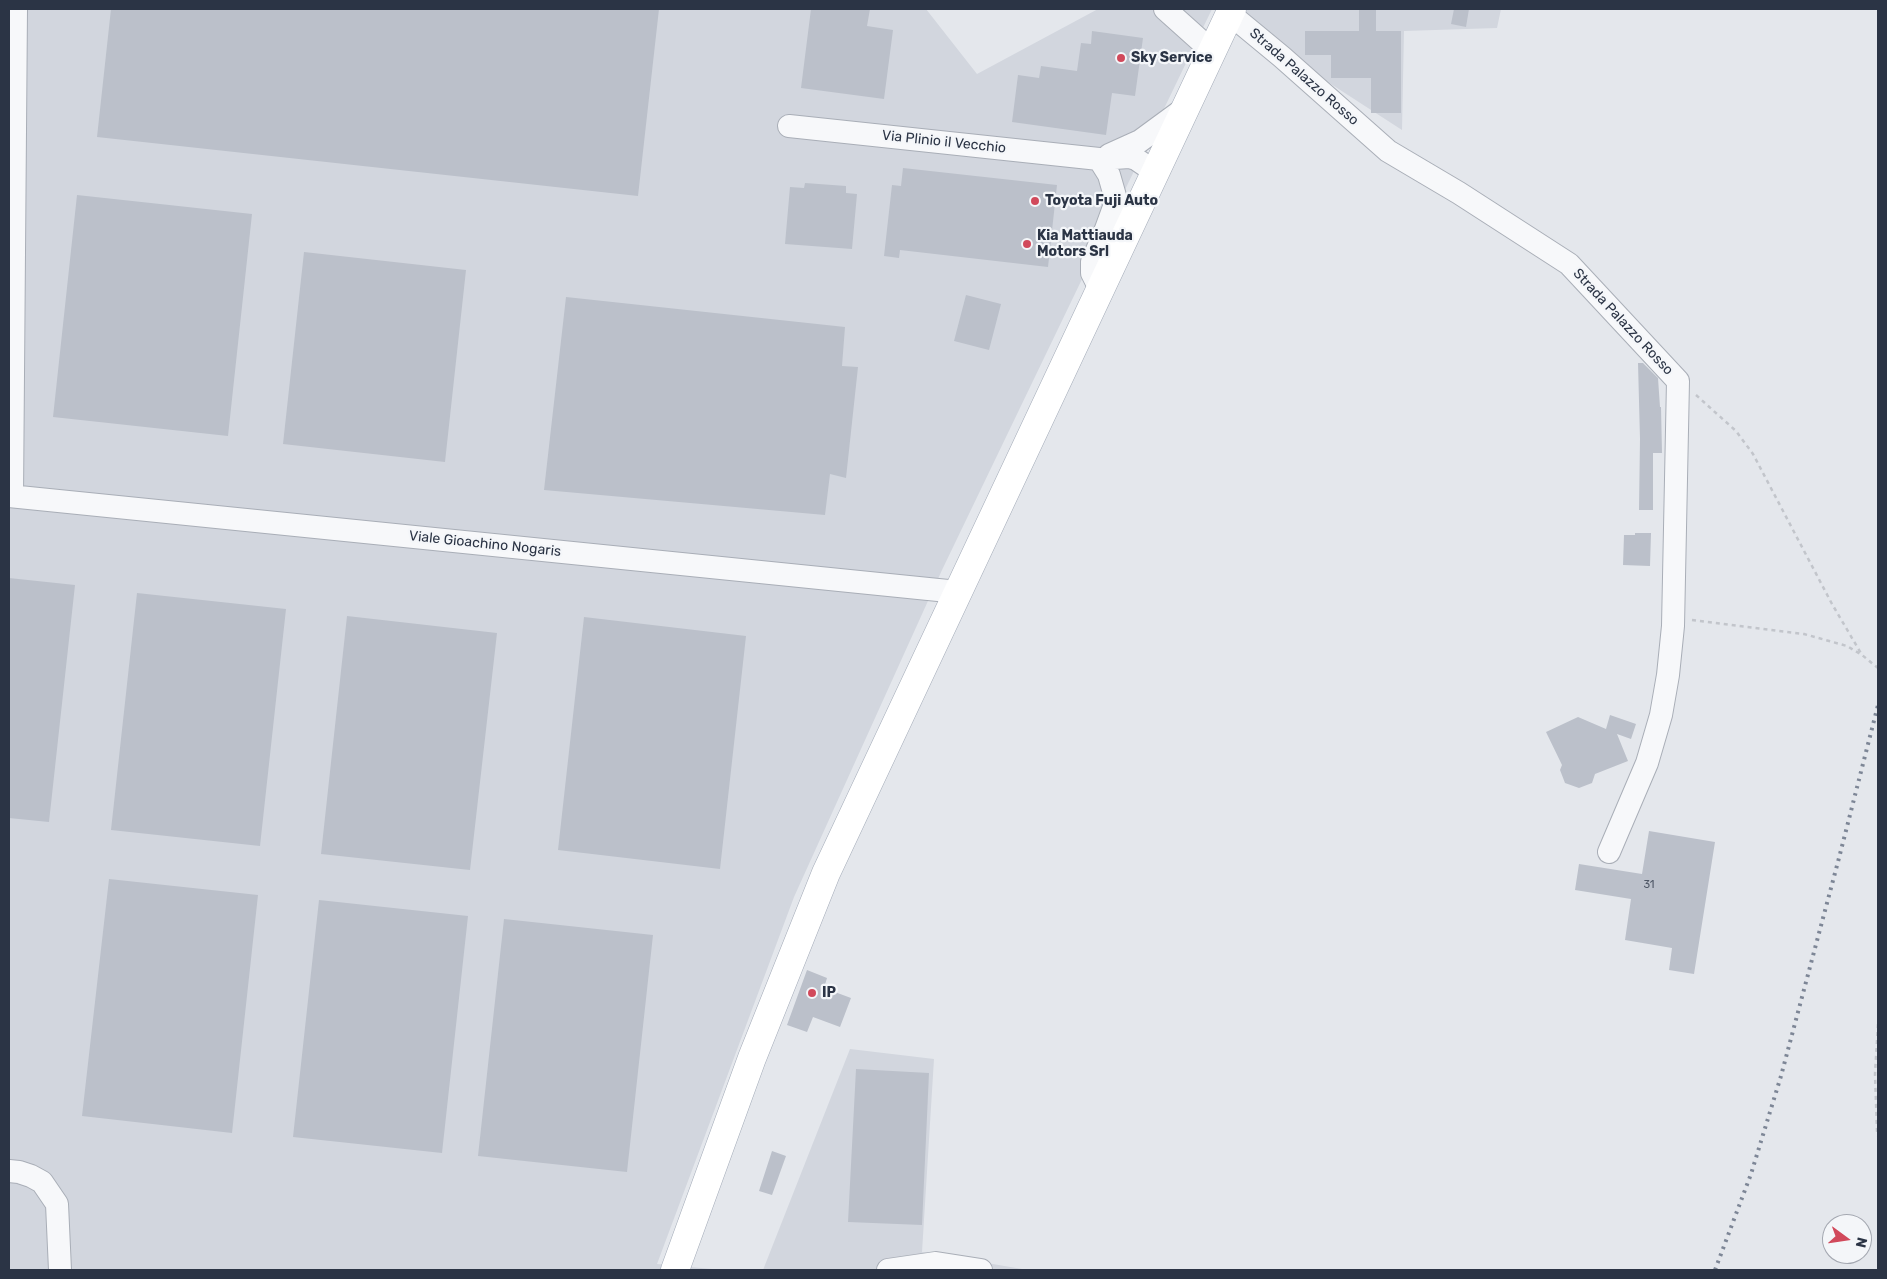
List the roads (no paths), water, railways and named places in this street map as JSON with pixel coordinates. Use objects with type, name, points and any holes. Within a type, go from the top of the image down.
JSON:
[{"type":"main road","points":[[675,1270],[752,1058],[826,873],[1231,11]]},
{"type":"street","name":"Viale Gioachino Nogaris","points":[[16,9],[10,496],[958,592]]},
{"type":"street","points":[[1165,9],[1213,52]]},
{"type":"street","name":"Strada Palazzo Rosso","points":[[1231,11],[1388,151],[1459,193],[1569,264],[1678,381],[1673,626],[1668,675],[1661,715],[1646,762],[1609,852]]},
{"type":"street","name":"Via Plinio il Vecchio","points":[[1099,159],[1140,142],[1185,108]]},
{"type":"street","name":"Via Plinio il Vecchio","points":[[789,126],[1099,159],[1129,157],[1136,159],[1155,172]]},
{"type":"street","points":[[1099,159],[1109,175],[1115,196],[1114,207],[1092,262],[1092,273],[1100,289]]},
{"type":"street","points":[[9,1171],[25,1174],[42,1182],[57,1204],[60,1270]]},
{"type":"street","points":[[888,1270],[936,1263],[981,1270]]},
{"type":"railway","points":[[1715,1270],[1751,1174],[1781,1076],[1878,705]]},
{"type":"place","name":"Sky Service","points":[[1121,58]]},
{"type":"place","name":"Toyota Fuji Auto","points":[[1035,201]]},
{"type":"place","name":"Kia Mattiauda Motors Srl","points":[[1027,244]]},
{"type":"place","name":"IP","points":[[812,993]]}]
